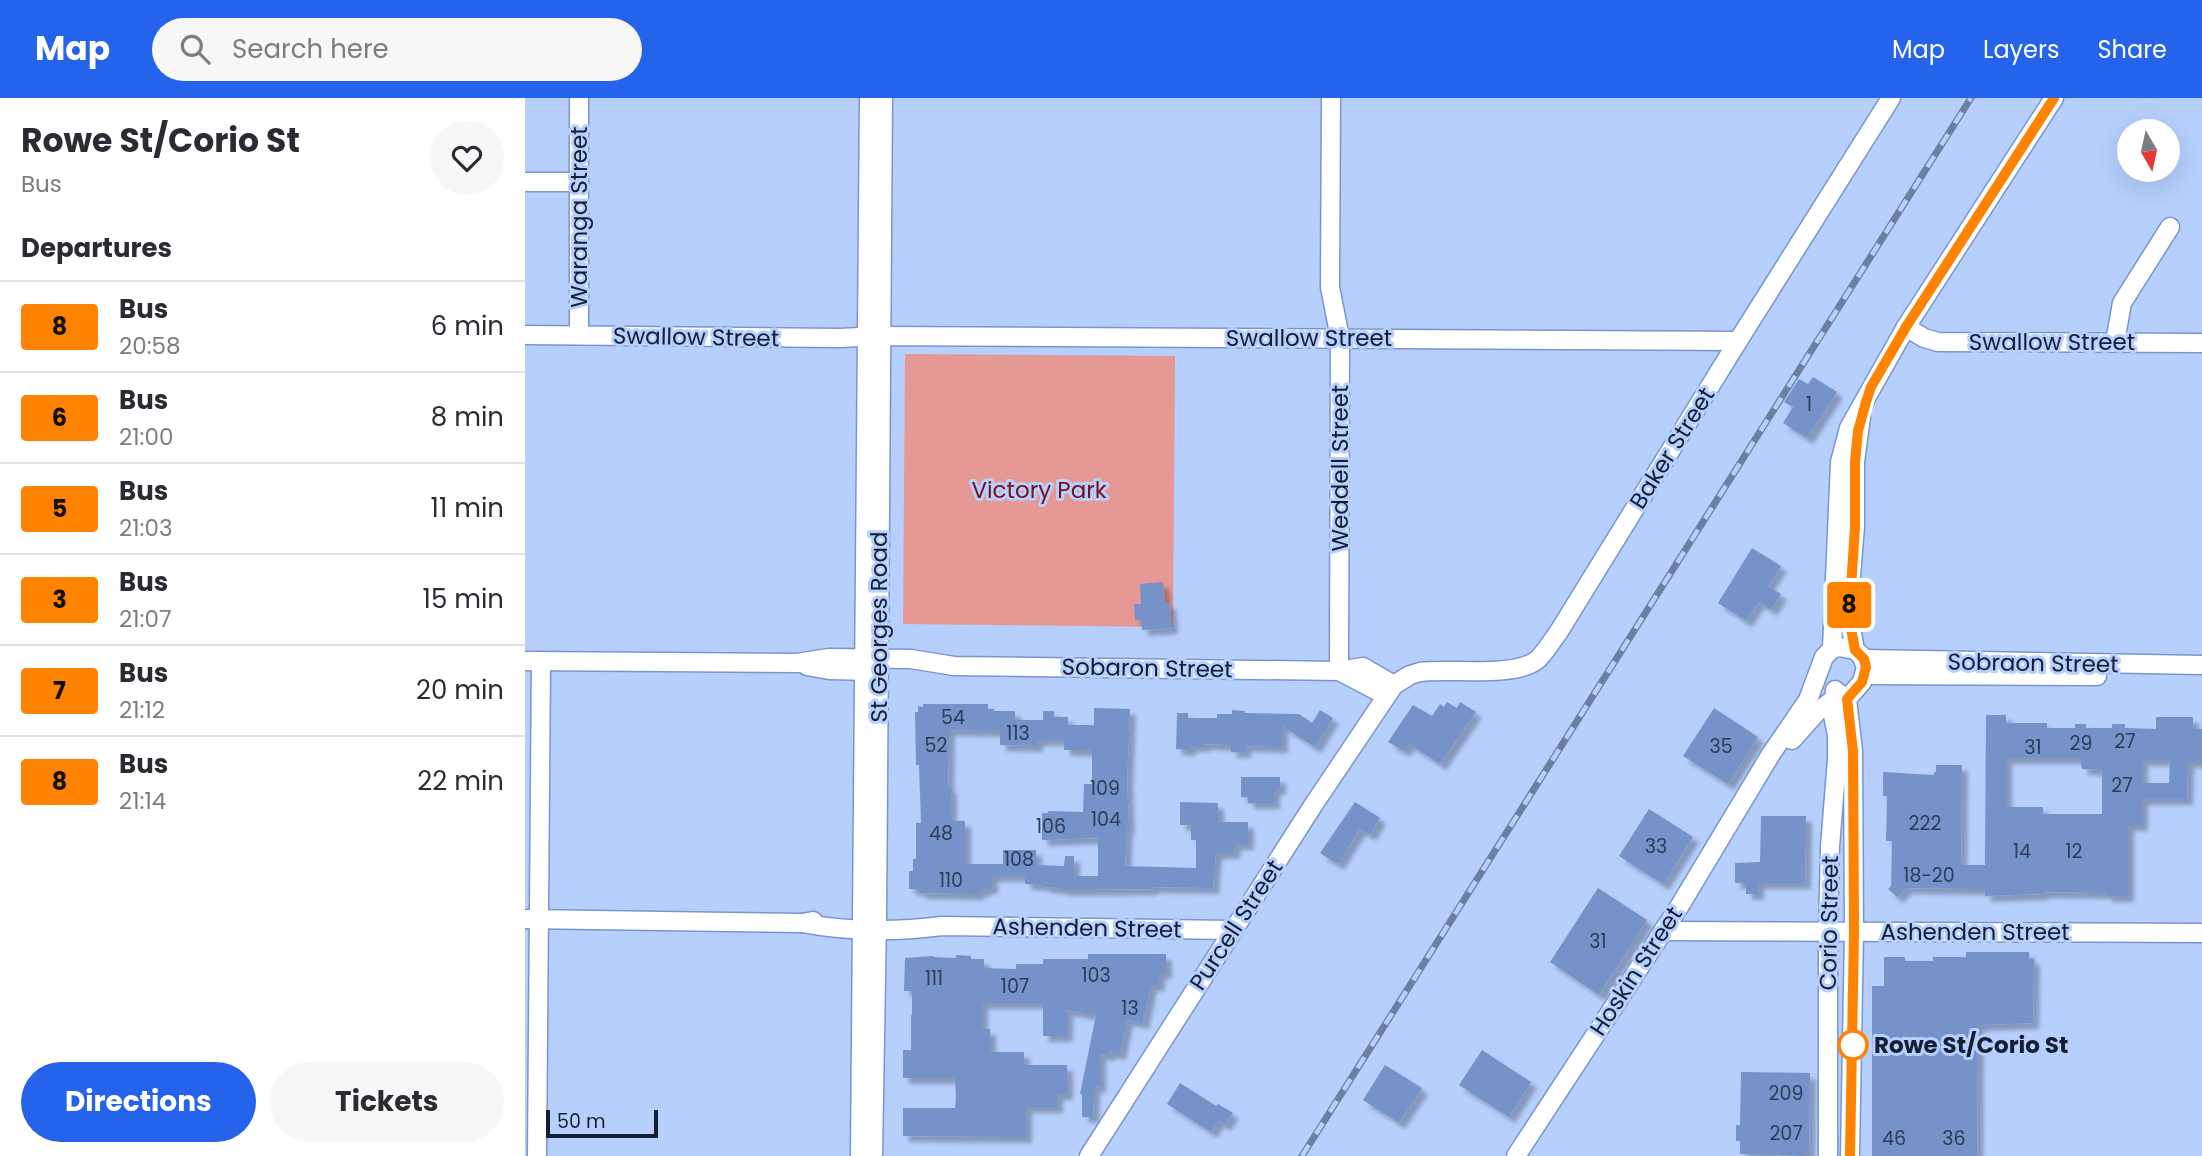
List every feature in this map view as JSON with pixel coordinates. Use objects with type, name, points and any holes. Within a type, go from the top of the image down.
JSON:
[{"type":"street","name":"Waranga Street","points":[[579,98],[579,335]]},
{"type":"street","name":"St Georges Road","points":[[869,98],[875,138],[868,1095],[873,1156]]},
{"type":"street","name":"St Georges Road","points":[[875,138],[883,98]]},
{"type":"street","name":"Weddell Street","points":[[1331,98],[1330,288],[1340,338],[1339,671]]},
{"type":"street","name":"Baker Street","points":[[1389,690],[1402,679],[1420,672],[1495,670],[1524,666],[1542,654],[1558,633],[1891,98]]},
{"type":"street","points":[[1820,670],[1822,679],[1851,679],[1844,646],[1832,649],[1840,462],[1849,428],[1906,327],[2054,98]]},
{"type":"street","points":[[525,182],[579,182]]},
{"type":"street","points":[[2115,342],[2122,303],[2170,227]]},
{"type":"street","name":"Swallow Street","points":[[1906,327],[1924,338],[1938,342],[2202,343]]},
{"type":"street","name":"Swallow Street","points":[[525,335],[1738,341]]},
{"type":"street","name":"Corio Street","points":[[1850,1156],[1854,932],[1853,751],[1847,699],[1851,679],[1849,618],[1855,527],[1855,462],[1861,416],[1871,387]]},
{"type":"street","name":"Hoskin Street","points":[[1516,1156],[1663,931],[1754,785],[1770,754],[1808,700],[1824,657],[1832,649]]},
{"type":"street","name":"Sobaron Street","points":[[533,661],[797,663],[829,657],[871,665],[911,659],[954,666],[1339,671],[1363,667],[1389,690]]},
{"type":"street","points":[[533,661],[532,919],[537,1156]]},
{"type":"street","name":"Sobraon Street","points":[[1851,679],[1917,662],[2202,665]]},
{"type":"street","name":"Sobraon Street","points":[[1851,679],[2202,677]]},
{"type":"street","name":"Corio Street","points":[[1828,1156],[1828,931],[1830,847],[1837,759],[1837,735],[1833,715],[1851,679]]},
{"type":"street","name":"Hoskin Street","points":[[1754,785],[1817,712],[1851,679]]},
{"type":"street","name":"Purcell Street","points":[[1089,1156],[1389,690]]},
{"type":"street","name":"Ashenden Street","points":[[532,919],[802,923],[828,918],[910,930],[941,926],[1233,930]]},
{"type":"street","name":"Ashenden Street","points":[[1663,931],[2202,933]]},
{"type":"street","name":"St Georges Road","points":[[860,1156],[868,1095]]},
{"type":"green space","name":"Victory Park","points":[[905,354],[1175,356],[1173,627],[903,624]]},
{"type":"building","points":[[1813,377],[1837,392],[1807,438],[1783,423],[1793,407],[1784,402],[1799,379],[1808,384]]},
{"type":"building","points":[[1752,548],[1781,566],[1768,586],[1781,594],[1771,610],[1759,602],[1746,621],[1718,603]]},
{"type":"building","points":[[1163,582],[1165,603],[1170,603],[1172,628],[1142,630],[1141,620],[1135,620],[1134,604],[1141,604],[1140,584]]},
{"type":"building","points":[[1447,702],[1457,708],[1460,702],[1476,712],[1440,764],[1409,744],[1404,751],[1388,742],[1413,705],[1432,716],[1440,704],[1444,707]]},
{"type":"building","points":[[923,704],[988,704],[988,709],[994,711],[1015,711],[1015,720],[1043,720],[1043,711],[1054,711],[1054,717],[1068,717],[1068,725],[1094,725],[1094,708],[1130,709],[1127,782],[1129,827],[1125,866],[1196,868],[1196,840],[1191,840],[1191,825],[1180,825],[1180,802],[1218,803],[1218,822],[1248,822],[1248,844],[1235,844],[1234,853],[1216,853],[1213,888],[1062,890],[1025,884],[1025,876],[992,876],[992,888],[984,888],[984,891],[978,891],[978,894],[920,893],[920,890],[909,889],[909,871],[913,871],[913,859],[916,859],[916,823],[921,823],[915,712],[918,712],[918,706],[923,707]],"holes":[[[949,730],[1000,731],[1000,745],[1037,746],[1037,740],[1064,740],[1064,750],[1092,750],[1092,784],[1084,784],[1083,812],[1042,813],[1042,840],[1098,838],[1098,876],[1074,876],[1074,856],[1065,856],[1064,866],[1036,865],[1036,850],[1003,850],[1003,864],[965,864],[965,821],[951,821],[951,787],[948,787]]]},
{"type":"building","points":[[1714,708],[1758,737],[1728,784],[1683,756]]},
{"type":"building","points":[[1232,710],[1245,713],[1299,714],[1312,723],[1320,710],[1333,718],[1315,747],[1282,726],[1282,747],[1245,746],[1245,752],[1231,752],[1231,745],[1203,744],[1190,746],[1190,750],[1176,749],[1177,713],[1188,713],[1188,718],[1217,718],[1217,714],[1232,714]]},
{"type":"building","points":[[1986,715],[2006,715],[2006,723],[2047,723],[2047,728],[2075,728],[2075,724],[2086,724],[2086,728],[2112,728],[2112,724],[2125,724],[2125,728],[2156,729],[2156,717],[2193,717],[2193,729],[2202,729],[2202,762],[2188,762],[2187,799],[2142,799],[2142,825],[2128,825],[2128,896],[2042,892],[1985,896],[1985,889],[1906,888],[1897,897],[1888,889],[1891,886],[1892,841],[1886,841],[1887,796],[1883,796],[1883,772],[1934,775],[1936,765],[1962,765],[1961,865],[1985,865]],"holes":[[[2006,758],[2080,758],[2082,769],[2102,770],[2102,814],[2043,814],[2043,807],[2006,807]],[[2142,760],[2170,760],[2169,783],[2142,783]]]},
{"type":"building","points":[[1241,777],[1280,777],[1280,789],[1274,789],[1274,803],[1248,803],[1248,797],[1241,797]]},
{"type":"building","points":[[1355,802],[1380,818],[1370,835],[1360,829],[1338,864],[1320,853]]},
{"type":"building","points":[[1649,809],[1693,837],[1663,884],[1619,856]]},
{"type":"building","points":[[1761,816],[1806,816],[1805,883],[1758,883],[1758,894],[1746,894],[1746,883],[1735,883],[1735,863],[1760,862]]},
{"type":"building","points":[[1598,888],[1647,920],[1599,995],[1550,962]]},
{"type":"building","points":[[1966,952],[2029,952],[2029,959],[2034,959],[2033,1023],[1978,1025],[1977,1156],[1872,1156],[1872,986],[1884,986],[1884,957],[1905,957],[1905,961],[1933,961],[1933,957],[1966,957]]},
{"type":"building","points":[[1088,954],[1166,954],[1166,973],[1159,973],[1159,985],[1151,985],[1143,1023],[1127,1020],[1120,1054],[1100,1054],[1100,1086],[1094,1087],[1093,1117],[1082,1117],[1080,1094],[1096,1015],[1067,1010],[1067,1036],[1043,1036],[1043,1003],[982,1003],[982,1029],[990,1029],[990,1052],[1024,1052],[1024,1065],[1067,1065],[1067,1094],[1057,1094],[1057,1107],[1026,1107],[1026,1137],[903,1136],[903,1108],[955,1108],[956,1097],[955,1078],[903,1078],[903,1050],[911,1050],[912,1015],[912,991],[904,991],[905,958],[971,956],[971,959],[984,959],[984,968],[1016,969],[1016,964],[1043,964],[1043,959],[1088,959]]},
{"type":"building","points":[[1482,1050],[1531,1082],[1509,1117],[1459,1085]]},
{"type":"building","points":[[1385,1065],[1422,1088],[1399,1123],[1363,1100]]},
{"type":"building","points":[[1741,1072],[1810,1073],[1809,1151],[1804,1156],[1740,1154],[1740,1141],[1736,1141],[1736,1125],[1740,1125]]},
{"type":"building","points":[[1180,1083],[1216,1106],[1218,1104],[1233,1113],[1225,1125],[1218,1121],[1211,1132],[1167,1104]]},
{"type":"railway","points":[[1302,1156],[1971,98]]},
{"type":"bus line","name":"8","points":[[1850,1156],[1854,932],[1853,751],[1847,699],[1862,682],[1866,667],[1864,659],[1855,650],[1849,618],[1858,431],[1871,387],[1906,327],[2054,98]]},
{"type":"place","name":"Rowe St/Corio St","points":[[1853,1045]]}]
